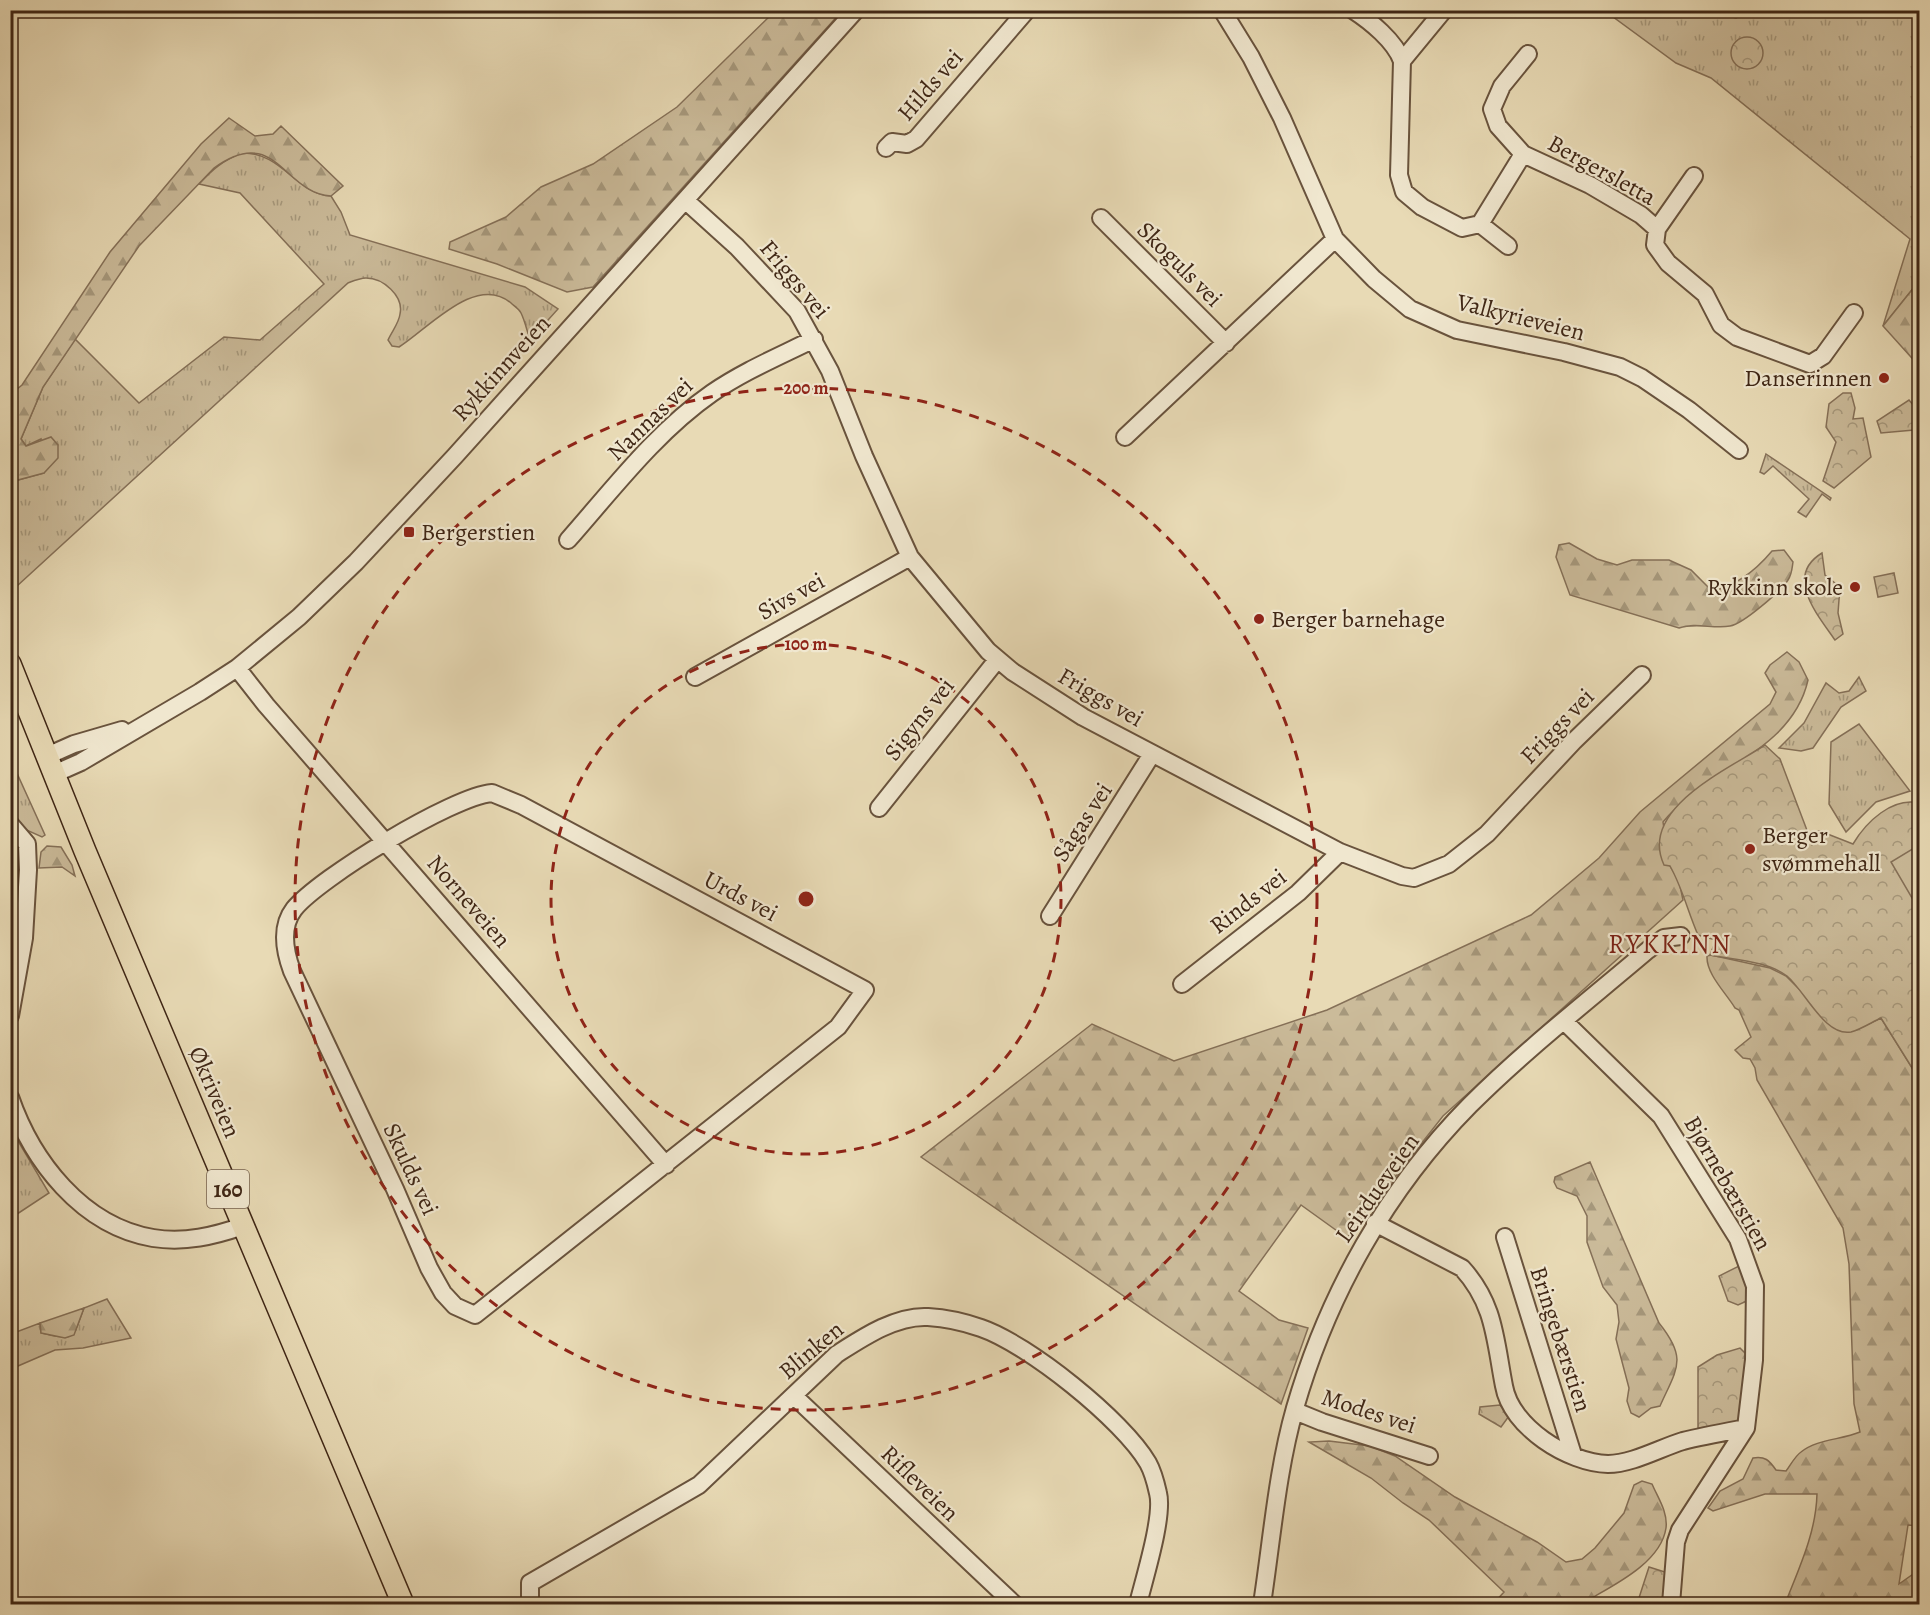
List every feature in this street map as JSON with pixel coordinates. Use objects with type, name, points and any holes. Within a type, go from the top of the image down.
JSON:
[{"type":"main road","name":"Økriveien","points":[[10,664],[403,1605]]},
{"type":"street","name":"Rykkinnveien","points":[[51,765],[81,762],[237,668],[299,617],[356,562],[856,10]]},
{"type":"street","name":"Hilds vei","points":[[886,147],[892,142],[908,144],[916,139],[1027,10]]},
{"type":"street","name":"Valkyrieveien","points":[[1222,10],[1251,57],[1277,108],[1335,238],[1374,279],[1410,309],[1457,330],[1564,352],[1620,367],[1642,378],[1689,410],[1739,450]]},
{"type":"street","points":[[1353,10],[1375,27],[1400,54],[1402,61],[1399,175],[1404,192],[1422,207],[1462,228],[1480,224],[1508,246]]},
{"type":"street","points":[[1402,61],[1444,10]]},
{"type":"street","name":"Bergersletta","points":[[1528,54],[1502,86],[1492,109],[1498,126],[1523,154],[1590,185],[1641,215],[1657,229],[1654,245],[1668,263],[1705,294],[1721,325],[1737,337],[1810,364],[1823,356],[1854,313]]},
{"type":"street","name":"Bergersletta","points":[[1480,224],[1523,154]]},
{"type":"street","points":[[1657,229],[1694,176]]},
{"type":"street","name":"Friggs vei","points":[[685,200],[782,293],[814,339],[910,557],[997,660],[1083,717],[1340,852],[1402,876],[1414,878],[1449,864],[1487,834],[1574,741],[1642,675]]},
{"type":"street","name":"Skoguls vei","points":[[1101,218],[1226,343]]},
{"type":"street","name":"Skoguls vei","points":[[1125,437],[1335,238]]},
{"type":"street","name":"Nannas vei","points":[[568,540],[647,451],[690,409],[739,376],[814,339]]},
{"type":"street","name":"Sivs vei","points":[[695,677],[910,557]]},
{"type":"street","name":"Sigyns vei","points":[[879,808],[997,660]]},
{"type":"street","name":"Norneveien","points":[[237,668],[266,705],[666,1165]]},
{"type":"street","name":"Sågas vei","points":[[1050,916],[1152,754]]},
{"type":"street","name":"Urds vei","points":[[386,841],[454,805],[482,794],[492,793],[521,805],[865,990],[838,1028],[666,1165]]},
{"type":"street","points":[[10,824],[27,844],[28,870],[24,938],[10,1016]]},
{"type":"street","name":"Skulds vei","points":[[386,841],[306,898],[293,910],[285,931],[287,957],[443,1293],[455,1306],[475,1315],[666,1165]]},
{"type":"street","name":"Rinds vei","points":[[1182,984],[1298,893],[1340,852]]},
{"type":"street","name":"Leirdueveien","points":[[1262,1605],[1283,1464],[1294,1411],[1308,1365],[1333,1304],[1375,1223],[1420,1162],[1470,1105],[1564,1022],[1665,938],[1681,936]]},
{"type":"street","name":"Bjørnebærstien","points":[[1564,1022],[1661,1116],[1738,1239],[1755,1286],[1754,1360],[1746,1428],[1680,1530],[1676,1542],[1671,1605]]},
{"type":"street","points":[[10,1097],[36,1154],[67,1191],[96,1214],[123,1229],[155,1238],[197,1238],[243,1226]]},
{"type":"street","name":"Bringebærstien","points":[[1375,1223],[1462,1268],[1472,1279],[1486,1301],[1505,1391],[1517,1418],[1545,1440],[1573,1455],[1608,1464],[1684,1441],[1746,1428]]},
{"type":"street","name":"Bringebærstien","points":[[1504,1237],[1573,1455]]},
{"type":"street","name":"Blinken","points":[[533,1605],[530,1599],[530,1583],[699,1485],[837,1354],[859,1340],[899,1322],[926,1316],[982,1328],[1040,1361],[1115,1422],[1134,1442],[1150,1466],[1159,1497],[1155,1532],[1138,1605]]},
{"type":"street","name":"Rifleveien","points":[[794,1396],[1014,1605]]},
{"type":"street","name":"Modes vei","points":[[1294,1411],[1429,1456]]},
{"type":"green space","points":[[776,10],[842,11],[593,287],[567,292],[497,264],[449,249],[450,242],[506,217],[541,187],[593,164],[677,107]]},
{"type":"green space","points":[[1753,10],[1919,11],[1919,281],[1883,326],[1910,239],[1711,78],[1676,63],[1605,11],[1707,11],[1736,18]]},
{"type":"green space","points":[[1747,37],[1758,42],[1763,53],[1758,64],[1747,69],[1736,64],[1731,53],[1736,42]]},
{"type":"green space","points":[[229,118],[255,136],[273,134],[281,126],[343,186],[331,196],[315,192],[301,184],[266,156],[252,153],[235,156],[214,168],[139,246],[43,387],[21,439],[26,446],[51,437],[58,445],[58,458],[44,473],[18,480],[11,485],[11,394],[22,385],[110,252],[201,144]]},
{"type":"green space","points":[[242,153],[256,154],[268,159],[308,188],[319,194],[331,196],[341,212],[350,235],[525,287],[558,309],[530,340],[518,309],[497,296],[483,295],[468,299],[453,307],[399,347],[392,346],[388,340],[400,314],[399,301],[391,289],[379,281],[366,278],[348,283],[17,586],[11,572],[10,485],[18,480],[44,473],[41,439],[26,446],[21,439],[43,387],[75,339],[139,403],[224,337],[260,340],[324,284],[240,193],[199,184],[218,166]]},
{"type":"green space","points":[[1919,281],[1917,309],[1919,366],[1883,326]]},
{"type":"green space","points":[[1843,393],[1851,393],[1855,408],[1853,419],[1863,418],[1871,457],[1834,488],[1823,481],[1836,442],[1826,427],[1829,404]]},
{"type":"green space","points":[[1909,400],[1919,412],[1919,425],[1914,430],[1881,433],[1877,421]]},
{"type":"green space","points":[[1766,454],[1831,498],[1830,500],[1822,494],[1806,517],[1798,512],[1809,499],[1773,466],[1764,474],[1760,472]]},
{"type":"green space","points":[[1569,543],[1597,559],[1617,565],[1632,560],[1669,560],[1691,570],[1712,591],[1730,585],[1745,576],[1772,551],[1784,550],[1793,562],[1790,576],[1784,585],[1744,620],[1730,626],[1679,628],[1570,595],[1556,557],[1559,545]]},
{"type":"green space","points":[[1822,553],[1825,575],[1840,587],[1838,613],[1843,634],[1835,640],[1813,607],[1805,584],[1805,573],[1811,562]]},
{"type":"green space","points":[[1894,573],[1898,593],[1878,597],[1874,577]]},
{"type":"green space","points":[[1787,652],[1799,662],[1808,680],[1799,705],[1785,725],[1766,743],[1681,804],[1663,822],[1670,866],[1679,881],[1683,900],[1443,1116],[1347,1238],[1301,1205],[1239,1291],[1279,1320],[1308,1328],[1281,1404],[921,1157],[1092,1024],[1174,1061],[1327,1010],[1531,915],[1599,858],[1640,812],[1770,704],[1776,692],[1765,673],[1770,665]]},
{"type":"green space","points":[[1859,677],[1866,691],[1841,707],[1813,748],[1801,751],[1779,748],[1804,723],[1826,683],[1839,693],[1849,691]]},
{"type":"green space","points":[[1859,724],[1910,791],[1876,802],[1846,832],[1829,804],[1831,742]]},
{"type":"green space","points":[[1765,745],[1780,759],[1808,833],[1820,831],[1853,844],[1865,827],[1881,813],[1899,804],[1919,803],[1919,1079],[1881,1018],[1855,1031],[1842,1032],[1824,1020],[1794,983],[1779,971],[1760,964],[1710,955],[1716,940],[1698,935],[1674,874],[1670,866],[1664,865],[1659,845],[1663,826],[1675,809],[1690,793],[1709,779]]},
{"type":"green space","points":[[11,768],[15,769],[45,835],[42,837],[22,828],[11,815]]},
{"type":"green space","points":[[1919,845],[1919,910],[1891,862]]},
{"type":"green space","points":[[47,846],[61,847],[72,865],[75,876],[62,867],[39,868],[41,852]]},
{"type":"green space","points":[[1707,956],[1770,968],[1786,976],[1803,993],[1856,1030],[1881,1018],[1919,1079],[1920,1526],[1908,1525],[1899,1584],[1919,1570],[1919,1604],[1785,1604],[1814,1523],[1817,1494],[1765,1494],[1713,1511],[1708,1508],[1720,1491],[1743,1479],[1753,1458],[1764,1458],[1776,1470],[1786,1471],[1797,1456],[1807,1448],[1860,1432],[1854,1404],[1849,1264],[1843,1228],[1757,1080],[1755,1068],[1750,1059],[1743,1058],[1735,1050],[1751,1037],[1739,1010],[1735,1008],[1710,970]]},
{"type":"green space","points":[[11,1124],[15,1136],[49,1193],[11,1218]]},
{"type":"green space","points":[[1590,1162],[1659,1323],[1668,1335],[1677,1355],[1675,1373],[1660,1406],[1651,1408],[1639,1417],[1631,1413],[1627,1401],[1629,1388],[1616,1339],[1619,1322],[1617,1305],[1603,1287],[1587,1242],[1587,1216],[1577,1196],[1557,1188],[1554,1182],[1555,1177]]},
{"type":"green space","points":[[1743,1264],[1749,1300],[1738,1305],[1728,1301],[1719,1276]]},
{"type":"green space","points":[[107,1299],[131,1338],[83,1348],[55,1350],[11,1369],[11,1334],[40,1323],[41,1333],[67,1337],[75,1332],[84,1308]]},
{"type":"green space","points":[[84,1308],[74,1335],[65,1338],[41,1333],[40,1323]]},
{"type":"green space","points":[[1740,1348],[1749,1357],[1743,1410],[1737,1424],[1698,1428],[1698,1367],[1717,1355]]},
{"type":"green space","points":[[1500,1405],[1509,1416],[1501,1427],[1479,1414],[1480,1407]]},
{"type":"green space","points":[[1329,1441],[1370,1446],[1395,1456],[1455,1497],[1537,1542],[1566,1562],[1582,1559],[1595,1548],[1624,1513],[1634,1485],[1642,1481],[1652,1484],[1664,1511],[1666,1528],[1656,1551],[1647,1561],[1636,1571],[1590,1599],[1586,1604],[1493,1604],[1504,1592],[1429,1520],[1371,1478],[1309,1442]]},
{"type":"green space","points":[[1649,1567],[1665,1572],[1664,1604],[1637,1604]]},
{"type":"place","name":"Danserinnen","points":[[1884,378]]},
{"type":"place","name":"Bergerstien","points":[[409,532]]},
{"type":"place","name":"Rykkinn skole","points":[[1855,587]]},
{"type":"place","name":"Berger barnehage","points":[[1259,619]]},
{"type":"place","name":"Berger svømmehall","points":[[1750,849]]},
{"type":"district","name":"RYKKINN","points":[[1670,944]]}]
